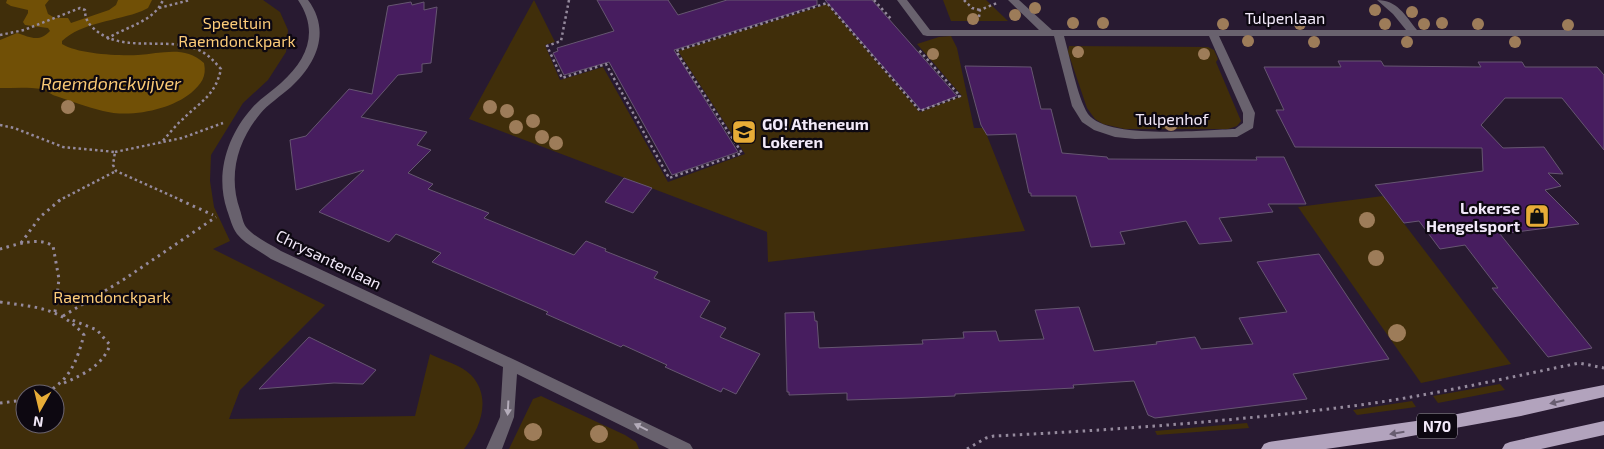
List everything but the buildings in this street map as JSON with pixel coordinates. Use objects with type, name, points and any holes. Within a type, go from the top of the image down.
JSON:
[{"type":"main road","name":"N70","points":[[1269,449],[1420,429],[1525,410],[1604,391]]},
{"type":"main road","points":[[1510,449],[1604,428]]},
{"type":"street","points":[[242,231],[227,194],[229,162],[242,130],[257,110],[295,75],[309,55],[316,36],[316,23],[303,0]]},
{"type":"street","name":"Tulpenlaan","points":[[902,0],[927,33],[1604,33]]},
{"type":"street","points":[[1013,0],[1053,32]]},
{"type":"street","points":[[1382,0],[1397,12],[1414,33]]},
{"type":"street","name":"Tulpenhof","points":[[1053,32],[1078,106],[1086,119],[1098,128],[1115,133],[1135,134],[1237,133],[1249,125],[1249,113],[1212,32]]},
{"type":"street","name":"Chrysantenlaan","points":[[242,231],[276,255],[510,364],[685,449]]},
{"type":"street","points":[[494,449],[508,417],[510,364]]},
{"type":"path","points":[[106,40],[147,18],[158,8],[163,0]]},
{"type":"path","points":[[158,8],[169,7],[190,0]]},
{"type":"path","points":[[569,0],[561,41],[547,46],[562,78],[606,64],[670,178],[742,153],[676,51],[827,3],[920,111],[960,96],[914,44]]},
{"type":"path","points":[[874,0],[894,22]]},
{"type":"path","points":[[964,0],[972,8],[980,10],[998,2]]},
{"type":"path","points":[[0,35],[24,30],[80,8],[85,10],[84,15],[94,31],[106,40],[185,46],[212,55],[221,68],[219,80],[213,93],[187,115],[161,143]]},
{"type":"path","points":[[980,10],[979,17],[983,32]]},
{"type":"path","points":[[0,125],[14,128],[63,147],[115,152],[182,138],[226,122]]},
{"type":"path","points":[[0,131],[5,126]]},
{"type":"path","points":[[115,152],[113,165],[116,171],[216,216],[242,231]]},
{"type":"path","points":[[21,243],[28,230],[52,204],[64,196],[116,171]]},
{"type":"path","points":[[63,316],[123,280],[216,216]]},
{"type":"path","points":[[0,249],[21,243],[40,242],[49,243],[53,246],[58,264],[59,279],[55,312]]},
{"type":"path","points":[[0,302],[55,312],[97,330],[110,344],[107,353],[98,364],[63,384]]},
{"type":"path","points":[[62,384],[71,374],[84,334],[70,319]]},
{"type":"path","points":[[967,449],[986,438],[994,436],[1140,428],[1270,416],[1429,394],[1572,364],[1579,363],[1604,368]]},
{"type":"path","points":[[0,403],[15,401]]},
{"type":"green space","name":"Raemdonckpark","points":[[0,0],[263,0],[280,12],[288,30],[286,52],[268,80],[243,103],[211,155],[210,181],[214,207],[230,241],[213,249],[325,305],[240,390],[229,419],[415,416],[430,354],[462,368],[471,375],[481,393],[482,412],[479,422],[464,449],[0,449]]},
{"type":"green space","name":"GO! Atheneum Lokeren","points":[[534,0],[555,42],[545,45],[560,80],[603,67],[668,182],[745,154],[678,51],[827,4],[920,112],[962,96],[917,44],[939,37],[951,36],[957,48],[974,128],[984,128],[1025,231],[768,262],[767,232],[469,119]]},
{"type":"green space","points":[[943,0],[986,0],[1008,21],[951,21]]},
{"type":"green space","points":[[1069,46],[1208,47],[1214,50],[1218,59],[1216,62],[1241,121],[1237,126],[1228,129],[1125,129],[1103,124],[1095,119],[1087,108],[1068,52]]},
{"type":"green space","points":[[1383,196],[1511,364],[1421,383],[1298,207]]},
{"type":"green space","points":[[1500,384],[1505,390],[1438,403],[1433,396]]},
{"type":"green space","points":[[541,396],[625,435],[636,442],[639,449],[509,449],[533,399]]},
{"type":"green space","points":[[1412,401],[1416,407],[1357,415],[1353,410]]},
{"type":"green space","points":[[1247,423],[1249,428],[1157,435],[1155,431]]},
{"type":"water","name":"Raemdonckvijver","points":[[7,0],[49,0],[45,5],[48,14],[55,18],[68,18],[71,23],[109,10],[116,5],[118,0],[152,0],[148,8],[142,11],[79,30],[62,41],[62,44],[78,50],[109,55],[180,52],[196,57],[204,63],[204,76],[191,93],[172,104],[149,111],[125,114],[85,106],[42,89],[0,88],[0,40],[17,33],[38,38],[50,31],[48,28],[25,25],[23,22],[28,10],[11,6],[6,3]]},
{"type":"place","name":"GO! Atheneum Lokeren","points":[[744,132]]},
{"type":"place","name":"Lokerse Hengelsport","points":[[1537,216]]},
{"type":"park label","name":"Speeltuin Raemdonckpark","points":[[237,31]]}]
